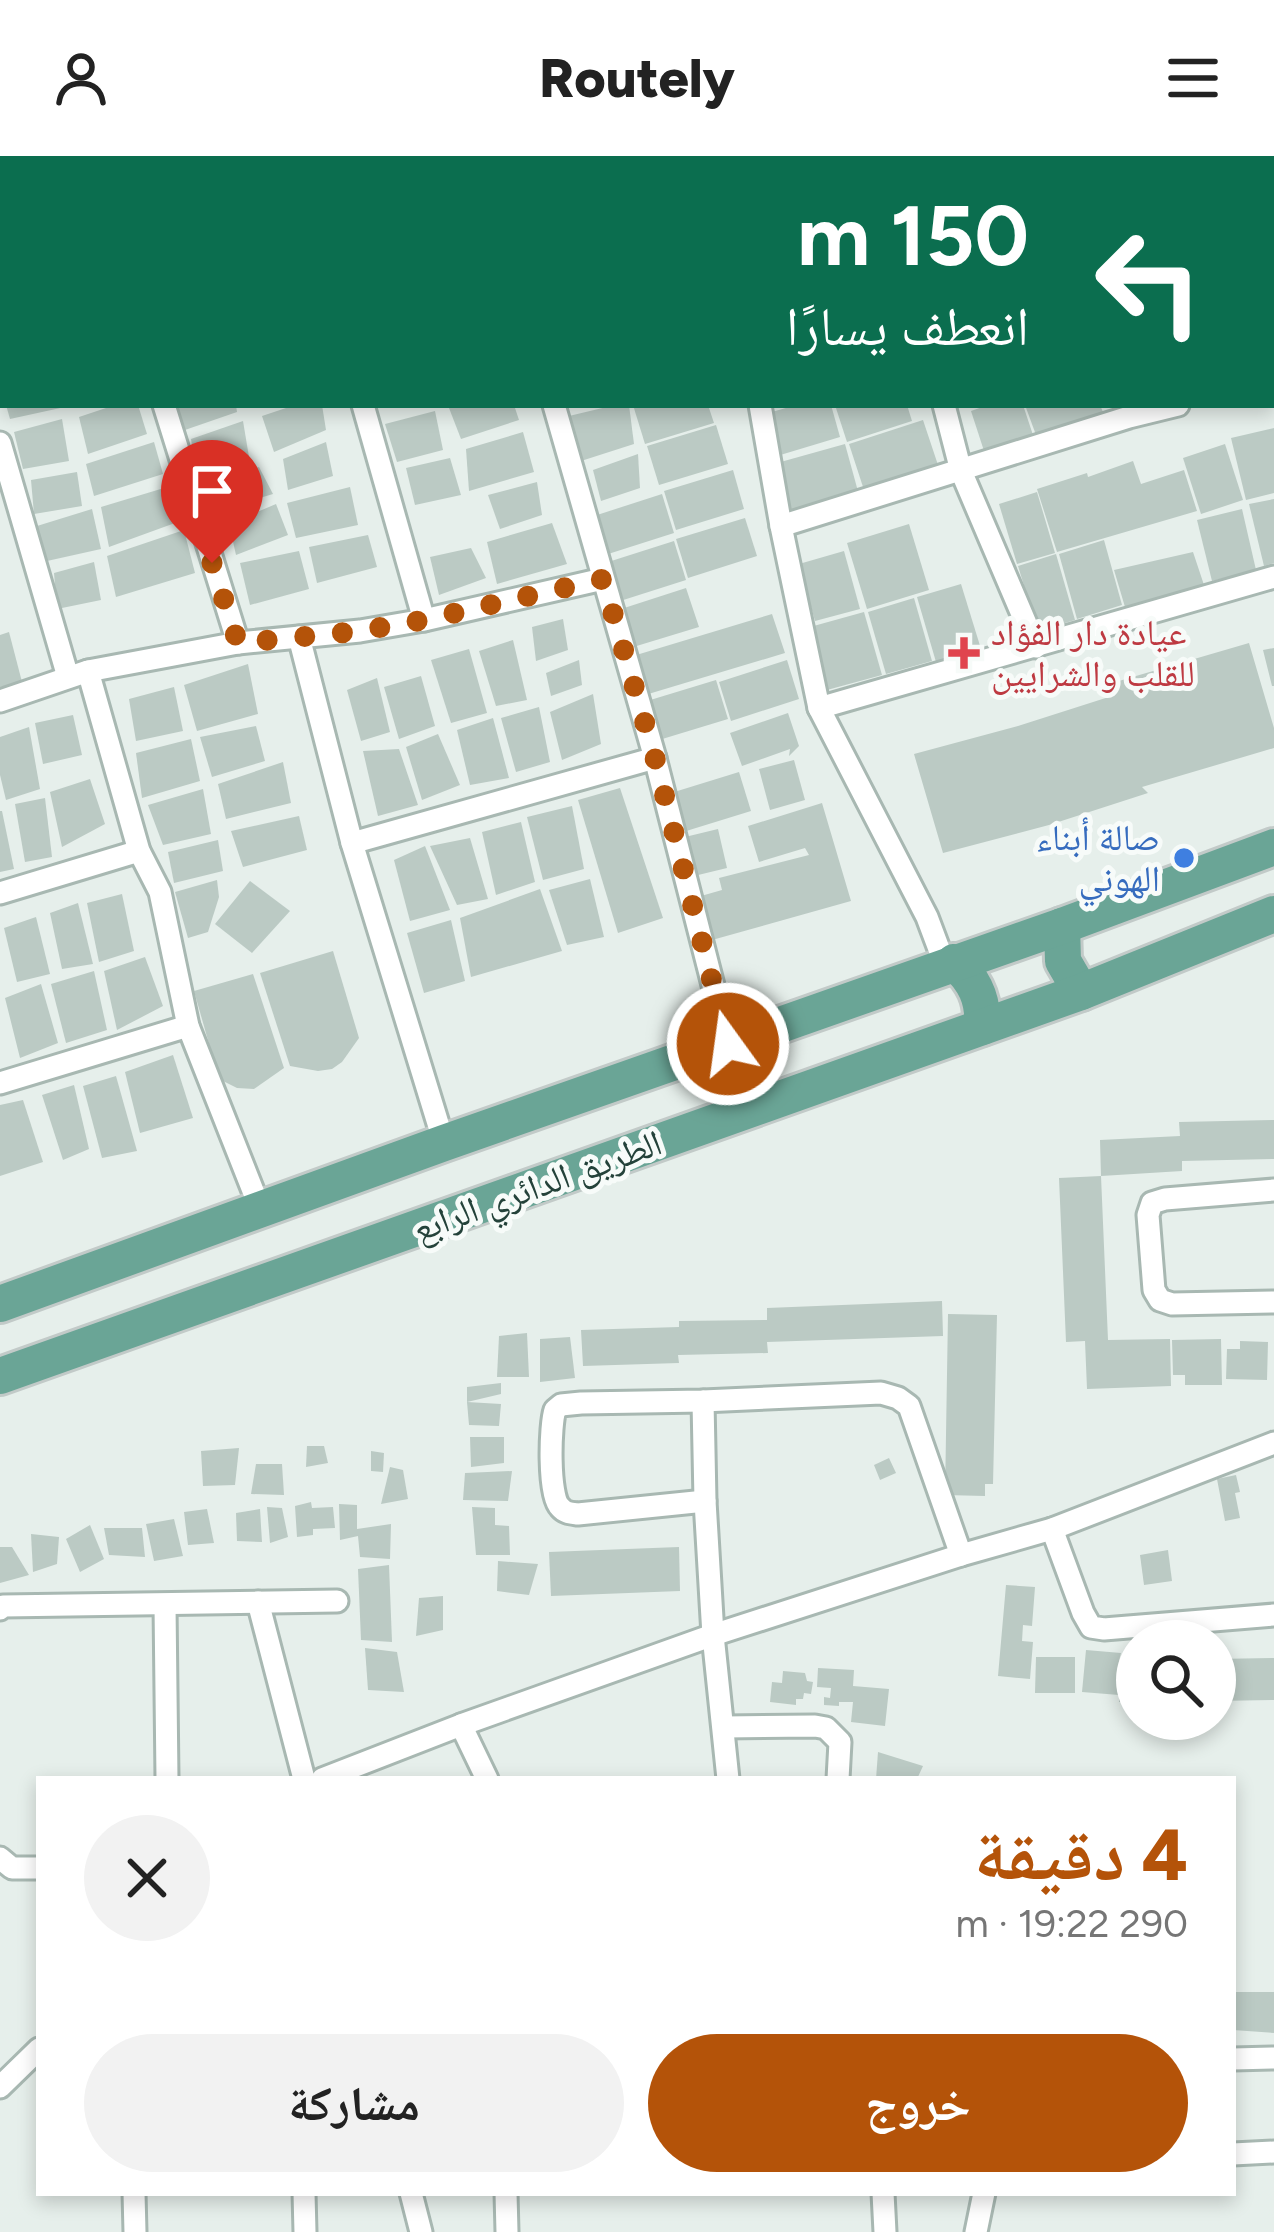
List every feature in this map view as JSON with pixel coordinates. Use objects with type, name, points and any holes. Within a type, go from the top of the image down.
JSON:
[{"type":"main road","name":"الطريق الدائري الرابع","points":[[0,1304],[1274,847]]},
{"type":"main road","name":"الطريق الدائري الرابع","points":[[0,1376],[1081,992],[1274,914]]},
{"type":"main road","points":[[1062,926],[1063,962],[1081,992]]},
{"type":"main road","points":[[950,964],[972,980],[981,1002],[982,1027]]},
{"type":"street","points":[[165,408],[238,643]]},
{"type":"street","points":[[364,408],[424,620]]},
{"type":"street","points":[[555,408],[655,758],[728,1044]]},
{"type":"street","points":[[761,408],[819,708],[950,964]]},
{"type":"street","points":[[945,408],[961,471],[1036,647]]},
{"type":"street","points":[[781,526],[961,471],[1128,411]]},
{"type":"street","points":[[0,443],[139,851],[160,892],[188,1026],[261,1211]]},
{"type":"street","points":[[819,708],[1274,577]]},
{"type":"street","points":[[0,701],[78,674],[238,643],[424,620],[603,579]]},
{"type":"street","points":[[298,637],[352,843],[444,1143]]},
{"type":"street","points":[[352,843],[655,758]]},
{"type":"street","points":[[0,893],[139,851]]},
{"type":"street","points":[[0,1083],[188,1026]]},
{"type":"street","points":[[1274,1190],[1166,1199],[1152,1203],[1148,1215],[1154,1290],[1160,1300],[1172,1304],[1274,1302]]},
{"type":"street","points":[[705,1502],[562,1510],[554,1499],[552,1414],[561,1406],[881,1393],[909,1406],[962,1555]]},
{"type":"street","points":[[703,1401],[712,1635],[728,1776]]},
{"type":"street","points":[[330,1776],[712,1635],[1052,1529],[1274,1443]]},
{"type":"street","points":[[1052,1529],[1091,1627],[1274,1615]]},
{"type":"street","points":[[0,1609],[338,1600]]},
{"type":"street","points":[[258,1603],[303,1776]]},
{"type":"street","points":[[165,1605],[167,1776]]},
{"type":"street","points":[[461,1725],[486,1776]]},
{"type":"street","points":[[724,1727],[826,1728],[840,1742],[838,1776]]},
{"type":"street","points":[[0,1858],[12,1868],[36,1868]]},
{"type":"street","points":[[0,2087],[36,2052]]},
{"type":"street","points":[[1236,2059],[1274,2058]]},
{"type":"street","points":[[1236,2154],[1274,2152]]},
{"type":"street","points":[[134,2196],[135,2232]]},
{"type":"street","points":[[304,2196],[305,2232]]},
{"type":"street","points":[[412,2196],[421,2232]]},
{"type":"street","points":[[506,2196],[507,2232]]},
{"type":"street","points":[[883,2196],[886,2232]]},
{"type":"street","points":[[976,2232],[983,2196]]},
{"type":"building","points":[[7,408],[60,408],[10,419]]},
{"type":"building","points":[[106,408],[139,408],[147,434],[88,454],[79,417]]},
{"type":"building","points":[[177,408],[236,408],[237,412],[182,431]]},
{"type":"building","points":[[286,408],[322,408],[326,430],[274,452],[262,416]]},
{"type":"building","points":[[449,408],[515,408],[519,420],[461,439]]},
{"type":"building","points":[[629,408],[634,444],[581,461],[569,416]]},
{"type":"building","points":[[634,408],[709,408],[714,423],[645,444]]},
{"type":"building","points":[[786,408],[832,408],[840,437],[777,456],[765,414]]},
{"type":"building","points":[[836,408],[908,408],[912,421],[847,442]]},
{"type":"building","points":[[1024,408],[1034,438],[985,454],[971,411]]},
{"type":"building","points":[[1026,408],[1101,408],[1103,412],[1036,435]]},
{"type":"building","points":[[435,411],[443,450],[397,462],[385,424]]},
{"type":"building","points":[[62,419],[69,461],[23,469],[14,432]]},
{"type":"building","points":[[923,420],[938,465],[864,490],[849,444]]},
{"type":"building","points":[[243,421],[249,457],[195,467],[191,439]]},
{"type":"building","points":[[716,425],[728,464],[659,485],[647,446]]},
{"type":"building","points":[[1274,428],[1274,493],[1246,500],[1231,438]]},
{"type":"building","points":[[523,432],[534,472],[469,491],[466,449]]},
{"type":"building","points":[[154,442],[163,474],[94,496],[86,464]]},
{"type":"building","points":[[326,442],[333,476],[288,490],[283,459]]},
{"type":"building","points":[[845,444],[859,495],[792,513],[777,463]]},
{"type":"building","points":[[1225,444],[1243,500],[1201,514],[1183,458]]},
{"type":"building","points":[[638,454],[640,488],[601,501],[593,470]]},
{"type":"building","points":[[450,458],[461,495],[415,505],[406,468]]},
{"type":"building","points":[[1133,461],[1141,484],[1184,470],[1197,511],[1057,552],[1037,489]]},
{"type":"building","points":[[259,467],[273,494],[243,503],[234,476]]},
{"type":"building","points":[[733,470],[744,509],[676,530],[664,491]]},
{"type":"building","points":[[77,472],[82,506],[34,514],[31,480]]},
{"type":"building","points":[[211,481],[227,482],[235,517],[218,519]]},
{"type":"building","points":[[537,482],[542,515],[500,529],[488,495]]},
{"type":"building","points":[[350,487],[358,525],[296,538],[287,503]]},
{"type":"building","points":[[164,488],[175,523],[109,547],[101,507]]},
{"type":"building","points":[[1037,492],[1055,553],[1017,564],[999,504]]},
{"type":"building","points":[[662,494],[674,533],[605,555],[594,516]]},
{"type":"building","points":[[1274,499],[1274,563],[1264,566],[1249,504]]},
{"type":"building","points":[[276,504],[288,535],[236,555],[229,524]]},
{"type":"building","points":[[92,509],[101,549],[47,561],[37,526]]},
{"type":"building","points":[[1242,509],[1256,570],[1212,581],[1197,520]]},
{"type":"building","points":[[745,518],[757,556],[688,578],[676,539]]},
{"type":"building","points":[[552,523],[567,564],[497,584],[487,542]]},
{"type":"building","points":[[909,524],[929,590],[867,609],[847,543]]},
{"type":"building","points":[[184,530],[195,573],[116,597],[107,556]]},
{"type":"building","points":[[368,535],[377,567],[317,583],[309,547]]},
{"type":"building","points":[[1104,540],[1122,605],[1077,619],[1059,554]]},
{"type":"building","points":[[674,541],[686,580],[617,602],[605,563]]},
{"type":"building","points":[[471,548],[486,578],[439,595],[430,557]]},
{"type":"building","points":[[299,551],[309,589],[250,605],[240,563]]},
{"type":"building","points":[[844,551],[860,609],[815,621],[799,564]]},
{"type":"building","points":[[1193,552],[1204,585],[1125,607],[1114,570]]},
{"type":"building","points":[[1056,554],[1075,620],[1038,631],[1018,566]]},
{"type":"building","points":[[94,562],[101,600],[57,609],[54,573]]},
{"type":"building","points":[[961,584],[981,649],[936,662],[917,597]]},
{"type":"building","points":[[686,588],[699,627],[630,648],[618,610]]},
{"type":"building","points":[[914,598],[932,661],[886,674],[868,612]]},
{"type":"building","points":[[864,612],[882,675],[827,690],[810,627]]},
{"type":"building","points":[[772,614],[785,653],[645,695],[633,656]]},
{"type":"building","points":[[563,619],[568,650],[536,661],[532,627]]},
{"type":"building","points":[[9,632],[22,682],[0,687],[0,635]]},
{"type":"building","points":[[513,640],[527,700],[496,706],[479,651]]},
{"type":"building","points":[[1249,643],[1274,728],[1274,748],[1142,787],[1148,793],[1049,825],[943,853],[914,754],[1115,695],[1112,683]]},
{"type":"building","points":[[1274,648],[1274,686],[1272,686],[1263,650]]},
{"type":"building","points":[[469,649],[487,713],[451,723],[431,660]]},
{"type":"building","points":[[579,660],[582,685],[551,696],[546,673]]},
{"type":"building","points":[[787,660],[799,699],[731,721],[719,682]]},
{"type":"building","points":[[248,664],[258,714],[197,731],[184,685]]},
{"type":"building","points":[[421,676],[435,726],[399,739],[384,687]]},
{"type":"building","points":[[377,678],[390,732],[361,741],[347,690]]},
{"type":"building","points":[[716,680],[728,719],[659,740],[647,701]]},
{"type":"building","points":[[174,687],[183,731],[136,741],[129,699]]},
{"type":"building","points":[[593,694],[601,744],[562,760],[550,712]]},
{"type":"building","points":[[539,707],[550,762],[516,772],[501,718]]},
{"type":"building","points":[[788,713],[799,746],[789,756],[790,749],[742,766],[730,733]]},
{"type":"building","points":[[73,715],[82,755],[43,764],[35,723]]},
{"type":"building","points":[[493,718],[509,778],[470,785],[457,730]]},
{"type":"building","points":[[256,726],[265,761],[212,777],[200,737]]},
{"type":"building","points":[[29,727],[40,789],[6,800],[0,775],[0,737]]},
{"type":"building","points":[[438,734],[460,785],[422,800],[406,747]]},
{"type":"building","points":[[191,739],[200,781],[142,798],[136,753]]},
{"type":"building","points":[[399,749],[418,805],[378,816],[363,751]]},
{"type":"building","points":[[794,760],[805,800],[770,810],[759,769]]},
{"type":"building","points":[[283,762],[291,803],[226,819],[218,784]]},
{"type":"building","points":[[739,772],[751,811],[683,832],[671,793]]},
{"type":"building","points":[[90,779],[105,824],[62,847],[50,792]]},
{"type":"building","points":[[620,788],[663,918],[618,933],[578,800]]},
{"type":"building","points":[[203,789],[211,834],[163,845],[148,805]]},
{"type":"building","points":[[45,798],[52,857],[25,862],[15,804]]},
{"type":"building","points":[[822,803],[851,901],[712,940],[701,896],[722,890],[719,878],[809,855],[805,848],[759,862],[748,826]]},
{"type":"building","points":[[572,806],[584,869],[543,880],[527,817]]},
{"type":"building","points":[[0,811],[14,869],[0,872]]},
{"type":"building","points":[[299,816],[307,850],[243,867],[231,831]]},
{"type":"building","points":[[521,822],[535,882],[496,895],[482,832]]},
{"type":"building","points":[[718,829],[727,868],[694,876],[685,837]]},
{"type":"building","points":[[470,838],[488,899],[457,905],[430,846]]},
{"type":"building","points":[[218,840],[223,871],[174,883],[168,852]]},
{"type":"building","points":[[425,846],[450,910],[410,921],[394,860]]},
{"type":"building","points":[[590,879],[604,937],[567,945],[549,890]]},
{"type":"building","points":[[217,880],[219,897],[208,932],[188,938],[175,892]]},
{"type":"building","points":[[250,881],[290,911],[252,953],[215,924]]},
{"type":"building","points":[[540,889],[562,951],[471,977],[460,918]]},
{"type":"building","points":[[122,894],[134,951],[99,962],[87,903]]},
{"type":"building","points":[[78,903],[93,964],[62,969],[50,913]]},
{"type":"building","points":[[36,917],[50,974],[17,982],[4,928]]},
{"type":"building","points":[[451,920],[465,981],[424,993],[407,933]]},
{"type":"building","points":[[333,951],[359,1038],[332,1069],[290,1066],[260,973]]},
{"type":"building","points":[[145,957],[163,1006],[117,1030],[104,971]]},
{"type":"building","points":[[94,971],[107,1030],[66,1043],[51,984]]},
{"type":"building","points":[[253,974],[284,1068],[254,1089],[237,1088],[219,1079],[194,991]]},
{"type":"building","points":[[41,984],[58,1043],[20,1058],[5,998]]},
{"type":"building","points":[[173,1055],[193,1118],[140,1133],[125,1072]]},
{"type":"building","points":[[116,1076],[137,1151],[102,1158],[83,1086]]},
{"type":"building","points":[[74,1085],[89,1149],[63,1160],[42,1095]]},
{"type":"building","points":[[23,1100],[43,1162],[0,1176],[0,1105]]},
{"type":"building","points":[[1274,1120],[1274,1159],[1182,1161],[1182,1171],[1101,1176],[1100,1140],[1180,1136],[1179,1122]]},
{"type":"building","points":[[1101,1176],[1108,1340],[1170,1339],[1171,1386],[1087,1389],[1085,1341],[1066,1342],[1059,1178]]},
{"type":"building","points":[[942,1301],[943,1336],[767,1342],[768,1353],[678,1355],[679,1363],[583,1366],[581,1330],[679,1327],[679,1321],[767,1320],[767,1308]]},
{"type":"building","points":[[948,1314],[997,1315],[993,1484],[985,1484],[985,1496],[945,1495]]},
{"type":"building","points":[[527,1333],[529,1377],[497,1377],[499,1336]]},
{"type":"building","points":[[570,1337],[575,1378],[540,1382],[540,1339]]},
{"type":"building","points":[[1221,1339],[1222,1385],[1185,1385],[1185,1375],[1173,1375],[1172,1340]]},
{"type":"building","points":[[1240,1341],[1268,1342],[1267,1380],[1226,1379],[1227,1349],[1240,1349]]},
{"type":"building","points":[[501,1383],[501,1394],[467,1402],[467,1387]]},
{"type":"building","points":[[467,1402],[501,1404],[499,1426],[469,1425]]},
{"type":"building","points":[[470,1437],[504,1437],[504,1463],[471,1467]]},
{"type":"building","points":[[307,1446],[324,1446],[328,1463],[306,1467]]},
{"type":"building","points":[[239,1448],[235,1485],[203,1486],[201,1451]]},
{"type":"building","points":[[371,1451],[384,1453],[383,1472],[371,1471]]},
{"type":"building","points":[[889,1458],[896,1473],[880,1480],[874,1465]]},
{"type":"building","points":[[256,1464],[282,1464],[284,1495],[251,1494]]},
{"type":"building","points":[[390,1467],[403,1470],[408,1499],[381,1504]]},
{"type":"building","points":[[512,1471],[508,1501],[463,1500],[465,1473]]},
{"type":"building","points":[[1236,1475],[1240,1518],[1225,1521],[1217,1479]]},
{"type":"building","points":[[311,1502],[312,1508],[333,1507],[335,1528],[313,1529],[313,1535],[297,1537],[295,1506]]},
{"type":"building","points":[[339,1504],[357,1505],[357,1529],[391,1524],[390,1559],[360,1557],[358,1536],[340,1540]]},
{"type":"building","points":[[267,1507],[282,1508],[288,1537],[270,1543]]},
{"type":"building","points":[[472,1507],[495,1508],[495,1525],[509,1526],[510,1555],[476,1555]]},
{"type":"building","points":[[207,1509],[214,1543],[188,1545],[184,1512]]},
{"type":"building","points":[[260,1509],[262,1542],[237,1541],[236,1513]]},
{"type":"building","points":[[174,1519],[183,1556],[154,1561],[146,1524]]},
{"type":"building","points":[[90,1525],[104,1559],[80,1572],[66,1539]]},
{"type":"building","points":[[104,1528],[142,1528],[145,1557],[109,1555]]},
{"type":"building","points":[[31,1534],[59,1537],[57,1564],[33,1572]]},
{"type":"building","points":[[0,1547],[12,1547],[29,1575],[0,1583]]},
{"type":"building","points":[[679,1547],[680,1591],[551,1596],[549,1552]]},
{"type":"building","points":[[1168,1550],[1172,1581],[1144,1585],[1140,1555]]},
{"type":"building","points":[[498,1561],[538,1564],[529,1595],[497,1591]]},
{"type":"building","points":[[389,1565],[392,1642],[361,1640],[358,1569]]},
{"type":"building","points":[[1006,1585],[1035,1587],[1032,1626],[1023,1625],[1022,1641],[1033,1642],[1030,1679],[998,1676]]},
{"type":"building","points":[[443,1596],[443,1630],[416,1636],[419,1598]]},
{"type":"building","points":[[365,1648],[397,1652],[404,1692],[368,1690]]},
{"type":"building","points":[[1086,1650],[1116,1653],[1116,1695],[1082,1692]]},
{"type":"building","points":[[1036,1657],[1075,1657],[1075,1693],[1035,1693]]},
{"type":"building","points":[[1274,1658],[1274,1700],[1236,1701],[1236,1659]]},
{"type":"building","points":[[818,1668],[854,1670],[853,1686],[889,1689],[885,1726],[851,1722],[853,1702],[824,1705],[831,1688],[817,1687]]},
{"type":"building","points":[[783,1671],[805,1673],[807,1681],[813,1682],[811,1694],[804,1693],[796,1705],[770,1702],[772,1682],[782,1683]]},
{"type":"building","points":[[878,1752],[923,1766],[918,1776],[876,1776]]},
{"type":"building","points":[[1236,1992],[1274,1992],[1274,2033],[1236,2030]]},
{"type":"place","name":"عيادة دار الفؤاد للقلب والشرايين","points":[[964,653]]},
{"type":"place","name":"صالة أبناء الهوني","points":[[1184,858]]},
{"type":"route","points":[[212,563],[238,643],[424,620],[603,579],[655,758],[728,1044]]}]
